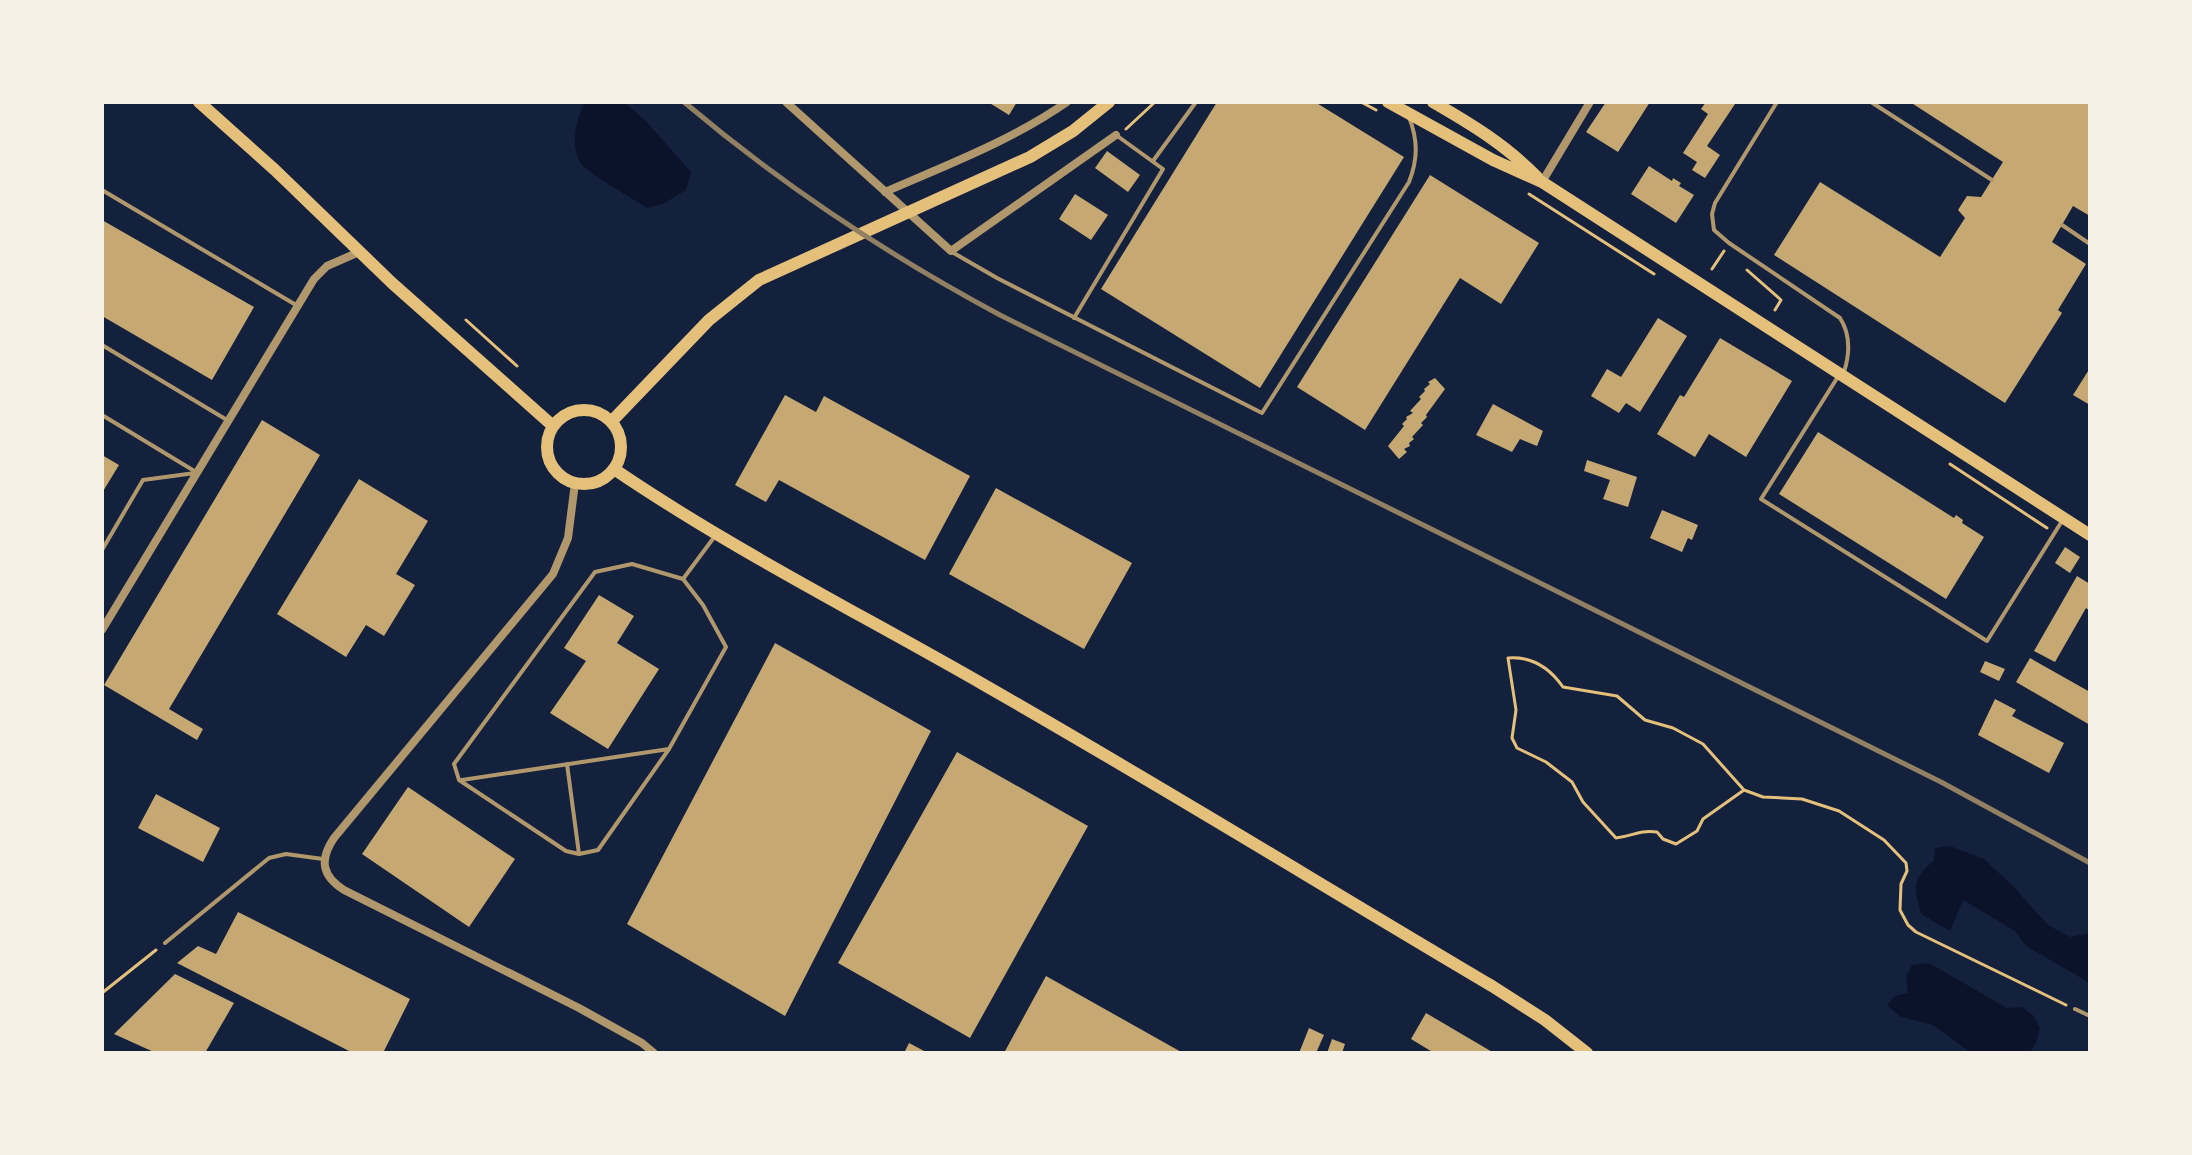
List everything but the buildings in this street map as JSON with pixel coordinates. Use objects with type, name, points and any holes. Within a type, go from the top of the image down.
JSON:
[{"type":"main road","points":[[199,102],[359,252],[553,426]]},
{"type":"main road","points":[[611,422],[709,320],[748,287],[770,274],[1030,157],[1073,131],[1109,102]]},
{"type":"main road","points":[[1433,102],[1492,137],[1516,155],[1542,182]]},
{"type":"main road","points":[[1386,108],[1407,111],[1493,160],[1542,182],[2090,535]]},
{"type":"main road","points":[[581,410],[603,415],[611,422],[621,445],[614,469],[601,480],[575,483],[565,479],[551,465],[547,445],[553,426],[561,418],[581,410]]},
{"type":"main road","points":[[614,469],[715,536],[878,624],[1121,764],[1492,986],[1545,1020],[1587,1053]]},
{"type":"street","points":[[786,102],[951,251],[1116,135]]},
{"type":"street","points":[[885,192],[1004,140],[1067,102]]},
{"type":"street","points":[[1542,182],[1590,102]]},
{"type":"street","points":[[102,630],[296,305],[322,270],[359,252]]},
{"type":"street","points":[[575,483],[568,538],[553,574],[334,838],[323,859],[328,875],[344,890],[579,1008],[642,1043],[654,1053]]},
{"type":"lane","points":[[1153,161],[1196,102]]},
{"type":"lane","points":[[1777,102],[1715,203],[1712,221],[1718,236],[1840,318],[1849,346],[1842,375],[1761,499],[1987,641],[2063,519]]},
{"type":"lane","points":[[1871,102],[1992,180]]},
{"type":"lane","points":[[951,251],[1074,318],[1262,413],[1409,182],[1417,162],[1416,142],[1407,111]]},
{"type":"lane","points":[[1074,318],[1163,169],[1116,135]]},
{"type":"lane","points":[[102,190],[296,305]]},
{"type":"lane","points":[[2062,225],[2090,244]]},
{"type":"lane","points":[[102,345],[229,421]]},
{"type":"lane","points":[[102,415],[197,473]]},
{"type":"lane","points":[[102,550],[143,480],[197,473]]},
{"type":"lane","points":[[683,579],[715,536]]},
{"type":"lane","points":[[632,564],[683,579],[703,605],[726,647],[669,749],[598,850],[579,854],[566,851],[541,836],[459,780],[454,764],[595,572],[632,564]]},
{"type":"lane","points":[[459,780],[669,749]]},
{"type":"lane","points":[[567,764],[579,854]]},
{"type":"lane","points":[[165,943],[269,858],[286,854],[323,859]]},
{"type":"lane","points":[[2075,1009],[2090,1016]]},
{"type":"path","points":[[1116,135],[1128,128],[1155,102]]},
{"type":"path","points":[[1361,102],[1386,108]]},
{"type":"path","points":[[1526,192],[1654,274]]},
{"type":"path","points":[[1712,269],[1720,257]]},
{"type":"path","points":[[1747,270],[1781,300],[1775,310]]},
{"type":"path","points":[[466,320],[517,366]]},
{"type":"path","points":[[1949,464],[2054,533]]},
{"type":"path","points":[[1744,790],[1703,819],[1697,831],[1676,844],[1663,839],[1657,832],[1640,831],[1616,838],[1583,802],[1572,782],[1546,762],[1517,748],[1512,738],[1516,710],[1508,658],[1525,656],[1554,673],[1563,687],[1617,696],[1645,720],[1673,728],[1703,744],[1744,790],[1763,797],[1802,799],[1839,811],[1884,840],[1906,863],[1900,910],[1908,925],[1927,939],[2075,1009]]},
{"type":"path","points":[[102,993],[165,943]]},
{"type":"water","points":[[585,102],[624,102],[645,120],[691,172],[686,190],[663,204],[647,208],[584,167],[577,155],[575,140]]},
{"type":"water","points":[[1950,846],[1984,859],[2048,925],[2070,937],[2090,933],[2090,983],[2026,946],[2015,931],[1963,900],[1950,931],[1921,914],[1916,890],[1918,879],[1934,860],[1935,848]]},
{"type":"water","points":[[1929,963],[2007,1008],[2022,1007],[2034,1016],[2040,1028],[2036,1044],[2029,1053],[1971,1053],[1933,1025],[1901,1017],[1887,1005],[1895,996],[1908,993],[1906,977],[1912,965]]},
{"type":"railway","points":[[684,102],[759,162],[837,217],[917,268],[1000,315],[1941,782],[2090,863]]}]
